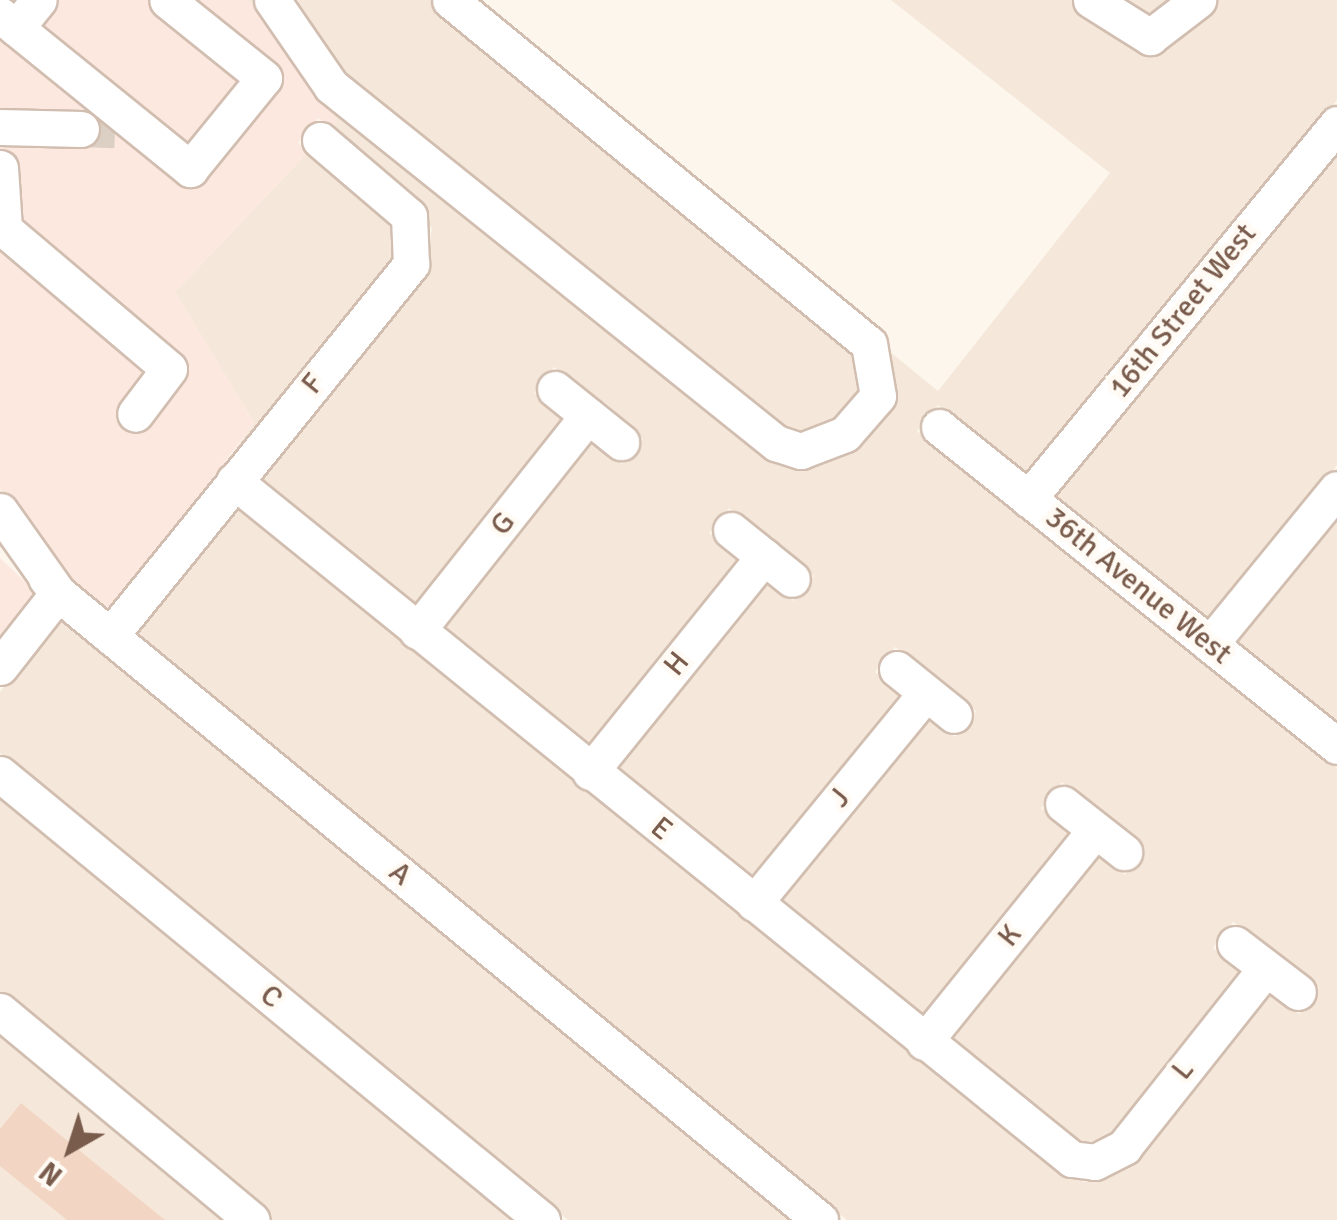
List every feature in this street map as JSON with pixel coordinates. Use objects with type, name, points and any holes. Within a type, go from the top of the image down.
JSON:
[{"type":"street","points":[[18,14],[112,130],[190,169],[264,78],[167,0]]},
{"type":"street","points":[[276,2],[331,86],[776,443],[801,451],[845,434],[878,396],[869,344],[450,0]]},
{"type":"street","points":[[1091,0],[1150,37],[1198,0]]},
{"type":"street","name":"16th Street West","points":[[1028,499],[1337,124]]},
{"type":"street","points":[[0,127],[112,130]]},
{"type":"street","name":"F","points":[[110,636],[417,248],[409,216],[320,140]]},
{"type":"street","points":[[0,168],[4,229],[170,369],[135,414]]},
{"type":"street","points":[[556,389],[621,442]]},
{"type":"street","name":"G","points":[[417,631],[588,415]]},
{"type":"street","name":"36th Avenue West","points":[[939,427],[1337,746]]},
{"type":"street","name":"E","points":[[234,482],[924,1042],[1072,1158],[1095,1162]]},
{"type":"street","points":[[1210,644],[1337,488]]},
{"type":"street","name":"A","points":[[0,511],[58,593],[820,1220]]},
{"type":"street","points":[[730,530],[792,579]]},
{"type":"street","points":[[0,537],[58,593],[0,667]]},
{"type":"street","name":"H","points":[[590,772],[764,556]]},
{"type":"street","points":[[897,669],[954,715]]},
{"type":"street","name":"J","points":[[754,903],[926,692]]},
{"type":"street","name":"C","points":[[0,774],[542,1220]]},
{"type":"street","points":[[1063,804],[1124,852]]},
{"type":"street","name":"K","points":[[924,1042],[1095,830]]},
{"type":"street","points":[[1235,944],[1298,992]]},
{"type":"street","name":"L","points":[[1095,1162],[1124,1146],[1266,968]]},
{"type":"street","points":[[0,1011],[252,1220]]},
{"type":"shaded area","points":[[0,0],[247,0],[297,46],[291,57],[338,121],[331,128],[318,118],[298,143],[308,152],[175,292],[254,423],[112,611],[71,581],[0,489]]},
{"type":"shaded area","points":[[247,0],[459,0],[938,391],[1110,173],[891,0],[1337,0],[1337,100],[1027,477],[938,405],[917,431],[1337,768],[1337,1220],[847,1220],[133,632],[235,504],[1083,1182],[1108,1179],[1133,1158],[1267,990],[1299,1014],[1319,988],[1233,922],[1213,948],[1243,972],[1112,1136],[1080,1144],[947,1038],[1096,852],[1125,875],[1145,848],[1062,782],[1041,808],[1073,833],[923,1020],[776,899],[927,715],[955,737],[976,711],[895,647],[875,672],[904,696],[753,880],[613,768],[765,579],[793,601],[814,576],[786,552],[729,508],[709,533],[742,560],[589,749],[439,628],[591,439],[622,464],[643,439],[608,405],[554,367],[534,393],[568,420],[416,609],[257,478],[423,273],[432,229],[411,195],[331,128],[291,57],[297,46]]},
{"type":"shaded area","points":[[1337,148],[1337,465],[1209,621],[1051,495]]},
{"type":"shaded area","points":[[308,152],[396,226],[397,257],[187,516],[254,423],[175,292]]},
{"type":"shaded area","points":[[1337,512],[1337,724],[1233,640]]},
{"type":"shaded area","points":[[0,558],[38,594],[0,643]]},
{"type":"shaded area","points":[[60,616],[794,1220],[568,1220],[0,753],[0,692]]},
{"type":"shaded area","points":[[0,796],[515,1220],[0,1220]]},
{"type":"building","points":[[21,1103],[165,1220],[67,1220],[0,1166],[0,1129]]},
{"type":"tunnel","points":[[81,129],[115,130]]}]
